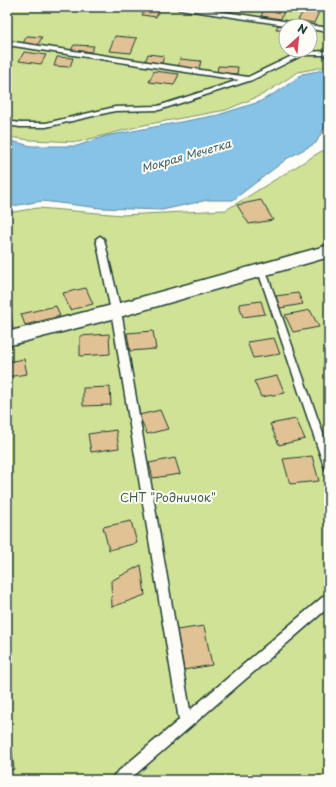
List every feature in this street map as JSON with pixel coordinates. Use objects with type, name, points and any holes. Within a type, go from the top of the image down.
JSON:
[{"type":"street","points":[[7,339],[116,311],[329,251]]},
{"type":"lane","points":[[179,7],[278,22]]},
{"type":"lane","points":[[318,28],[329,30]]},
{"type":"lane","points":[[7,43],[250,80]]},
{"type":"lane","points":[[7,123],[20,125],[46,125],[115,109],[159,108],[250,80],[302,53],[329,53]]},
{"type":"lane","points":[[100,239],[116,311],[186,722]]},
{"type":"lane","points":[[262,271],[329,466]]},
{"type":"lane","points":[[119,780],[329,599]]},
{"type":"green space","points":[[7,7],[329,7],[329,66],[298,72],[264,94],[226,110],[144,125],[78,142],[31,140],[7,137]]},
{"type":"green space","name":"СНТ \"Родничок\"","points":[[329,149],[329,780],[7,780],[7,213],[38,208],[122,215],[226,210],[320,152]]},
{"type":"water","name":"Мокрая Мечетка","points":[[329,69],[329,119],[316,143],[288,158],[233,200],[208,200],[162,210],[100,208],[42,201],[7,207],[7,140],[31,146],[77,146],[106,136],[218,115],[259,102],[282,89],[302,74]]},
{"type":"building","points":[[146,7],[160,9],[156,17],[142,15]]},
{"type":"building","points":[[208,7],[233,7],[232,10]]},
{"type":"building","points":[[265,7],[285,8],[281,18],[261,16]]},
{"type":"building","points":[[304,10],[319,12],[316,18],[299,18]]},
{"type":"building","points":[[27,36],[42,37],[38,45],[23,43]]},
{"type":"building","points":[[115,36],[137,38],[131,53],[109,51]]},
{"type":"building","points":[[74,45],[94,46],[91,52],[71,50]]},
{"type":"building","points":[[24,52],[46,55],[41,64],[19,61]]},
{"type":"building","points":[[148,54],[164,56],[162,63],[145,62]]},
{"type":"building","points":[[57,57],[73,58],[70,67],[54,66]]},
{"type":"building","points":[[180,59],[201,61],[199,69],[178,67]]},
{"type":"building","points":[[218,66],[238,67],[237,74],[217,73]]},
{"type":"building","points":[[154,71],[179,74],[174,85],[149,82]]},
{"type":"building","points":[[261,200],[273,220],[249,224],[237,205]]},
{"type":"building","points":[[86,288],[93,304],[70,310],[63,293]]},
{"type":"building","points":[[298,293],[303,304],[280,308],[276,296]]},
{"type":"building","points":[[261,301],[265,314],[243,317],[239,304]]},
{"type":"building","points":[[7,306],[10,306],[13,329],[7,330]]},
{"type":"building","points":[[56,306],[60,316],[25,325],[21,314]]},
{"type":"building","points":[[310,310],[319,327],[293,332],[285,315]]},
{"type":"building","points":[[153,331],[156,349],[130,351],[127,333]]},
{"type":"building","points":[[109,334],[110,354],[80,356],[80,336]]},
{"type":"building","points":[[274,338],[280,354],[253,358],[247,342]]},
{"type":"building","points":[[24,359],[27,374],[7,377],[7,362]]},
{"type":"building","points":[[277,376],[285,393],[261,397],[254,381]]},
{"type":"building","points":[[110,387],[111,405],[83,406],[83,388]]},
{"type":"building","points":[[160,410],[168,429],[147,434],[139,415]]},
{"type":"building","points":[[296,419],[305,439],[279,445],[270,424]]},
{"type":"building","points":[[116,430],[119,448],[91,452],[88,434]]},
{"type":"building","points":[[312,456],[319,481],[290,484],[283,459]]},
{"type":"building","points":[[175,458],[180,474],[153,478],[149,463]]},
{"type":"building","points":[[131,521],[137,543],[109,550],[103,527]]},
{"type":"building","points":[[7,525],[9,525],[7,554]]},
{"type":"building","points":[[141,565],[145,595],[112,607],[111,581]]},
{"type":"building","points":[[204,626],[212,665],[184,670],[177,630]]},
{"type":"building","points":[[8,720],[14,769],[7,771],[7,721]]}]
